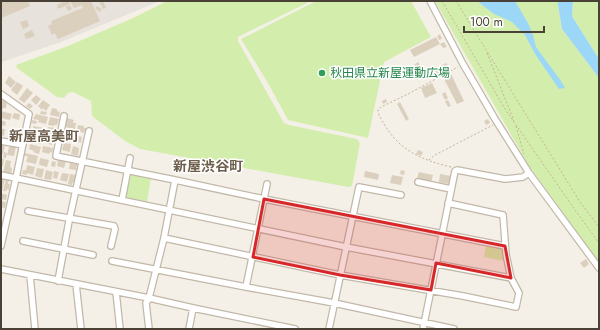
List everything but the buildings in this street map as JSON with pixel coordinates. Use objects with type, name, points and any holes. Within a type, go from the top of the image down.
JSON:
[{"type":"street","points":[[430,1],[463,64],[529,173],[599,268]]},
{"type":"street","points":[[1,94],[29,114],[1,244]]},
{"type":"street","points":[[64,116],[56,156],[264,199],[505,246]]},
{"type":"street","points":[[58,281],[89,131]]},
{"type":"street","points":[[1,141],[23,145]]},
{"type":"street","points":[[122,200],[130,158]]},
{"type":"street","points":[[424,326],[454,173],[456,170],[505,179],[523,177],[529,173]]},
{"type":"street","points":[[1,175],[346,246],[512,278]]},
{"type":"street","points":[[149,329],[146,302],[149,298],[164,238],[175,180]]},
{"type":"street","points":[[418,182],[451,189]]},
{"type":"street","points":[[246,287],[267,184]]},
{"type":"street","points":[[329,329],[359,187],[401,195]]},
{"type":"street","points":[[164,238],[340,275],[431,290],[516,307],[518,293],[512,278],[506,254],[503,215],[448,204]]},
{"type":"street","points":[[1,210],[8,212]]},
{"type":"street","points":[[28,211],[114,226],[115,229],[111,246]]},
{"type":"street","points":[[23,241],[93,255]]},
{"type":"street","points":[[112,261],[334,303],[424,326],[454,329]]},
{"type":"street","points":[[1,269],[295,329]]},
{"type":"street","points":[[30,275],[35,329]]},
{"type":"street","points":[[76,284],[81,329]]},
{"type":"street","points":[[116,292],[120,329]]},
{"type":"street","points":[[189,329],[193,308]]},
{"type":"path","points":[[442,1],[505,109],[599,243]]},
{"type":"path","points":[[456,1],[580,202],[599,227]]},
{"type":"path","points":[[486,49],[516,124],[525,159]]},
{"type":"path","points":[[456,170],[450,166],[429,161],[410,152],[389,131],[378,114],[378,110],[381,107],[463,64]]},
{"type":"path","points":[[429,161],[435,155],[498,123]]},
{"type":"highlighted area","points":[[264,199],[505,246],[511,278],[436,263],[431,290],[340,275],[253,257]]},
{"type":"shaded area","points":[[1,1],[160,1],[61,42],[2,62]]},
{"type":"green space","points":[[167,1],[311,1],[238,37],[238,41],[284,123],[357,139],[360,143],[352,186],[348,187],[140,149],[125,141],[92,116],[91,101],[73,92],[68,93],[64,98],[57,97],[17,68],[16,65],[68,46],[133,18]]},
{"type":"green space","name":"秋田県立新屋運動広場","points":[[316,1],[411,1],[431,37],[384,62],[368,138],[288,120],[241,39]]},
{"type":"green space","points":[[435,1],[558,1],[562,29],[599,78],[599,262],[529,166]]},
{"type":"green space","points":[[573,1],[599,1],[599,59],[572,16]]},
{"type":"green space","points":[[131,174],[151,178],[147,202],[126,198]]},
{"type":"green space","points":[[486,245],[503,248],[505,261],[484,257]]},
{"type":"water","points":[[477,1],[515,1],[528,23],[536,47],[565,88],[559,89],[535,54],[525,35],[512,22],[494,14]]},
{"type":"water","points":[[558,1],[573,1],[572,16],[599,59],[599,78],[562,29]]},
{"type":"place","name":"秋田県立新屋運動広場","points":[[322,73]]},
{"type":"district","name":"新屋高美町","points":[[44,136]]},
{"type":"district","name":"新屋渋谷町","points":[[208,166]]}]
